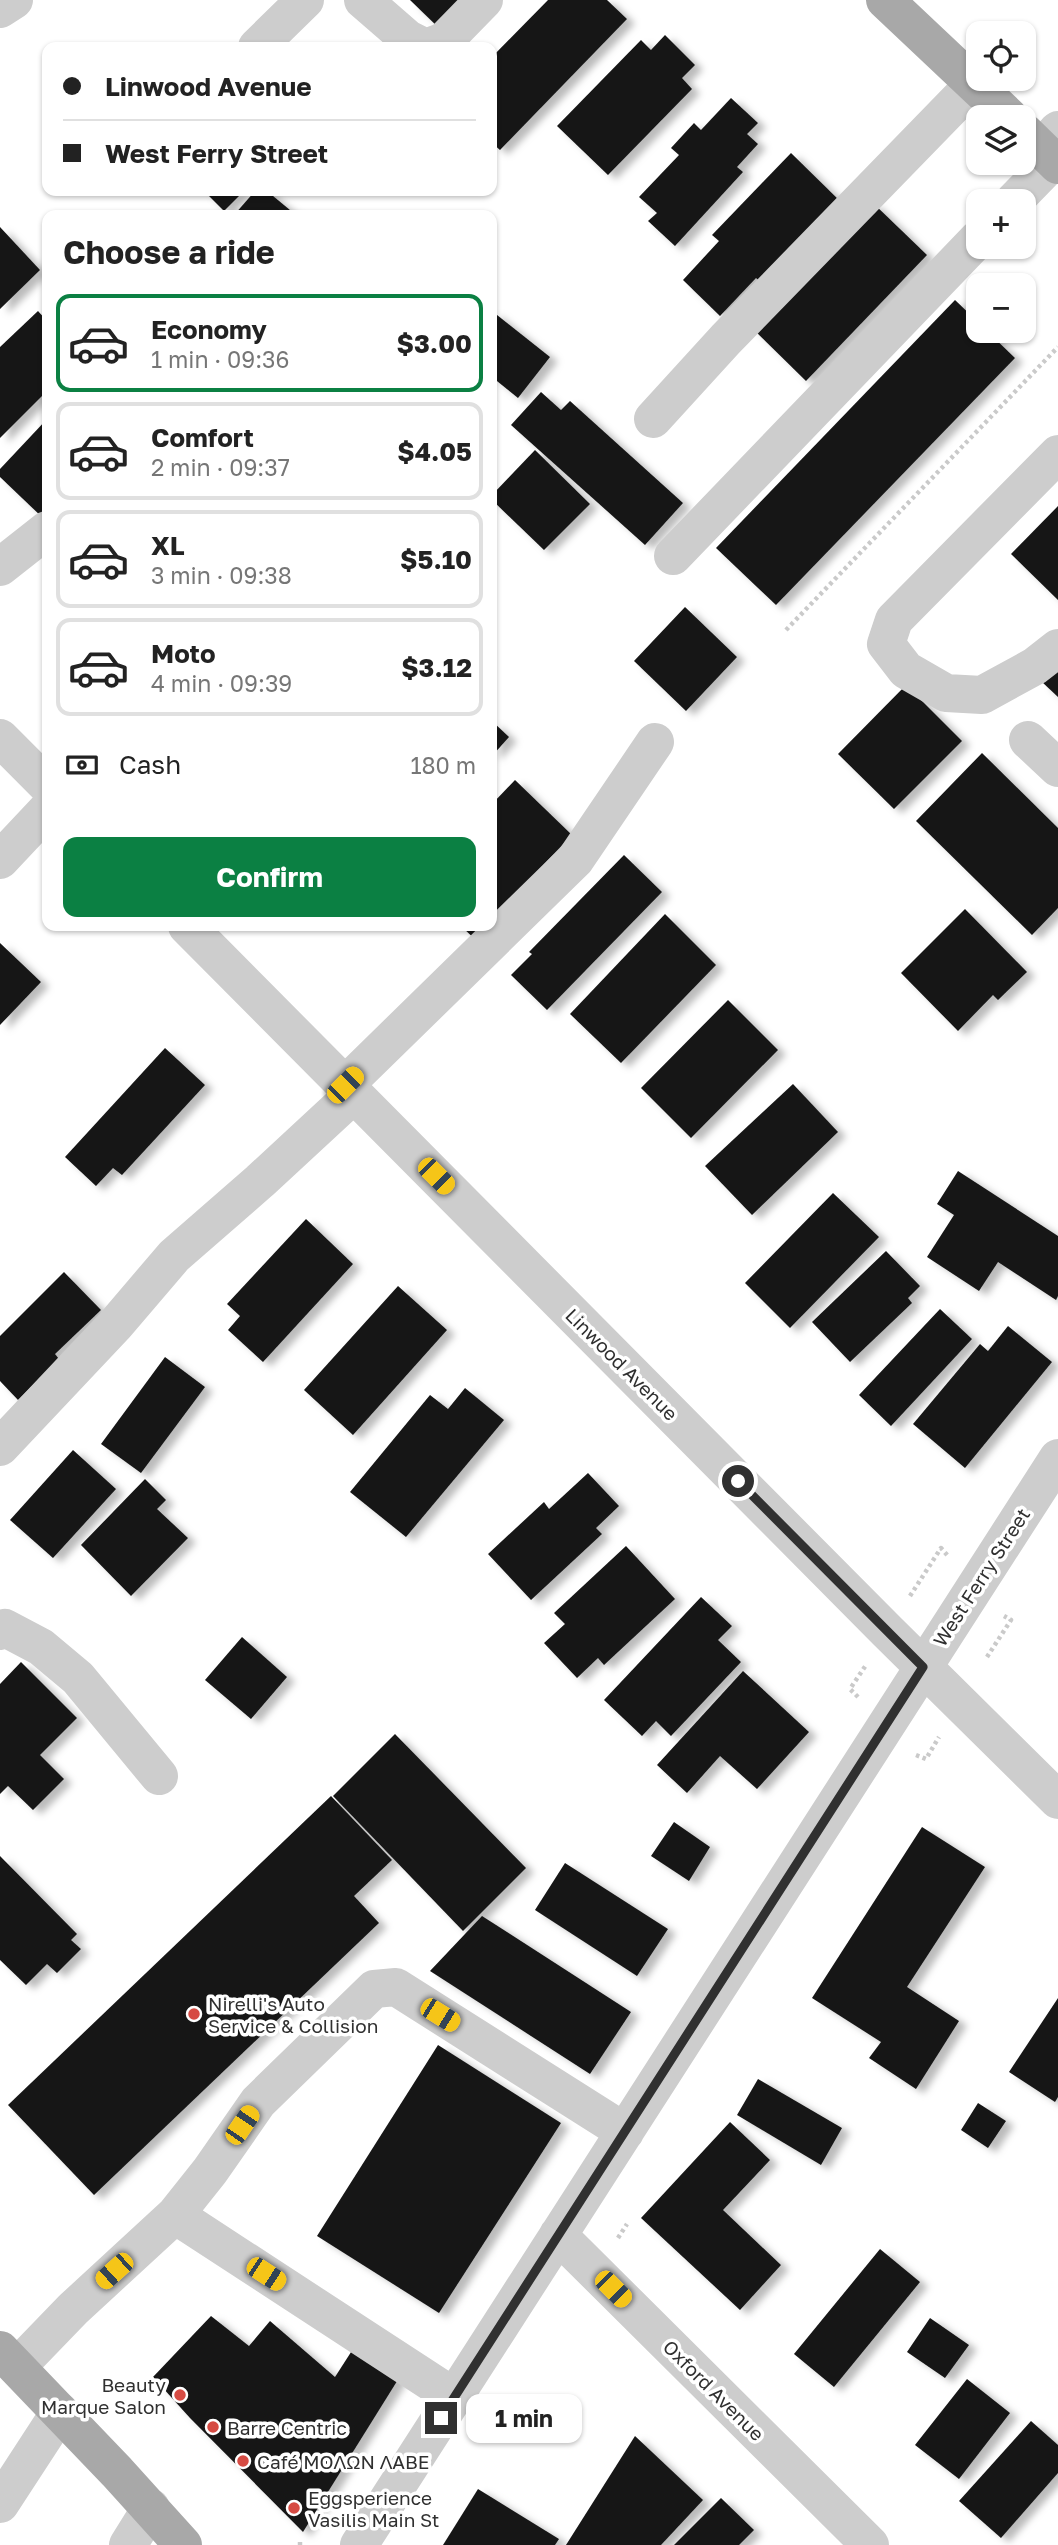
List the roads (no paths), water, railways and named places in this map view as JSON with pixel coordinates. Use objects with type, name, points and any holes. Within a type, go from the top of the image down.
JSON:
[{"type":"main road","points":[[891,2],[966,76]]},
{"type":"main road","points":[[981,91],[996,105]]},
{"type":"main road","points":[[8,2358],[183,2545]]},
{"type":"street","points":[[0,9],[14,0]]},
{"type":"street","points":[[262,42],[304,0]]},
{"type":"street","points":[[363,0],[412,42]]},
{"type":"street","points":[[437,42],[444,41],[484,0]]},
{"type":"street","points":[[653,419],[726,339],[967,91]]},
{"type":"street","points":[[1021,189],[1047,147]]},
{"type":"street","points":[[673,556],[966,251]]},
{"type":"street","points":[[1058,454],[894,620],[886,644],[906,670],[946,693],[982,695],[1035,666],[1058,648]]},
{"type":"street","points":[[0,567],[42,534]]},
{"type":"street","points":[[0,737],[42,780]]},
{"type":"street","points":[[1028,740],[1058,768]]},
{"type":"street","points":[[0,1447],[116,1324],[174,1256],[260,1181],[575,860],[655,742]]},
{"type":"street","points":[[0,860],[42,815]]},
{"type":"street","name":"Linwood Avenue","points":[[192,931],[1058,1800]]},
{"type":"street","name":"West Ferry Street","points":[[359,2545],[1058,1458]]},
{"type":"street","points":[[0,1630],[5,1628],[41,1647],[78,1678],[159,1776]]},
{"type":"street","points":[[8,2358],[73,2309],[175,2215],[211,2171],[258,2102],[374,1989],[396,1987],[625,2132]]},
{"type":"street","points":[[175,2215],[454,2396]]},
{"type":"street","name":"Oxford Avenue","points":[[558,2235],[870,2545]]},
{"type":"street","points":[[0,2504],[60,2412]]},
{"type":"street","points":[[128,2545],[151,2508]]},
{"type":"place","name":"Nirelli's Auto Service & Collision","points":[[194,2014]]},
{"type":"place","name":"Beauty Marque Salon","points":[[180,2395]]},
{"type":"place","name":"Barre Centric","points":[[213,2427]]},
{"type":"place","name":"Café MOΛΩN ΛABE","points":[[243,2461]]},
{"type":"place","name":"Eggsperience Vasilis Main St","points":[[294,2508]]}]
